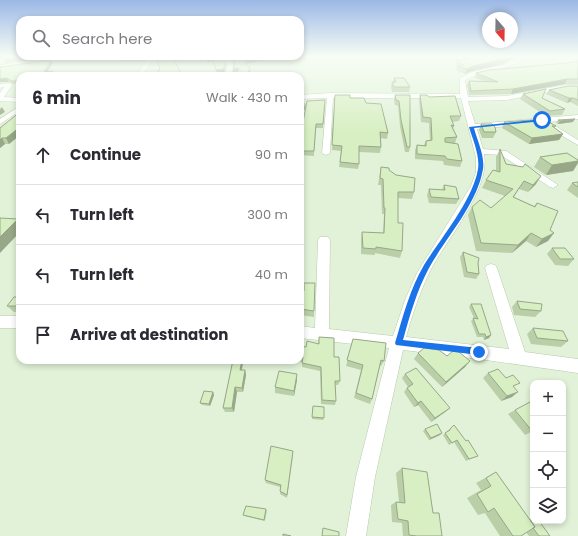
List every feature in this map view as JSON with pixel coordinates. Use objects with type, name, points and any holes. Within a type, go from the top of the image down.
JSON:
[{"type":"street","points":[[356,536],[368,460],[393,359],[410,305],[421,278],[464,209],[476,185],[481,168],[462,81]]},
{"type":"street","points":[[0,86],[9,85],[0,99],[16,100]]},
{"type":"street","points":[[565,87],[578,92]]},
{"type":"street","points":[[304,96],[507,98],[565,87],[578,87]]},
{"type":"street","points":[[326,153],[330,95]]},
{"type":"street","points":[[0,122],[16,111]]},
{"type":"street","points":[[471,127],[578,117]]},
{"type":"street","points":[[542,120],[578,143]]},
{"type":"street","points":[[478,151],[503,153],[553,185]]},
{"type":"street","points":[[322,334],[324,240]]},
{"type":"street","points":[[491,268],[518,357]]},
{"type":"street","points":[[0,322],[16,322]]},
{"type":"street","points":[[304,332],[518,357],[578,366]]},
{"type":"shaded area","points":[[0,81],[16,81],[16,364],[304,364],[304,81],[578,81],[578,536],[0,536]]},
{"type":"building","points":[[406,81],[410,87],[394,87],[392,82]]},
{"type":"building","points":[[469,81],[498,82],[496,81],[556,81],[513,89],[471,91]]},
{"type":"building","points":[[568,86],[578,86],[578,100],[549,90]]},
{"type":"building","points":[[546,89],[542,98],[565,109],[550,111],[523,94]]},
{"type":"building","points":[[335,95],[350,95],[350,98],[364,98],[366,103],[381,104],[388,133],[380,132],[381,147],[359,146],[359,164],[340,162],[342,146],[332,145]]},
{"type":"building","points":[[395,95],[410,95],[410,147],[407,147],[401,120],[399,101],[396,100]]},
{"type":"building","points":[[420,95],[427,95],[429,97],[455,96],[461,116],[450,116],[454,126],[451,125],[457,137],[445,138],[445,142],[458,144],[462,161],[447,159],[445,156],[417,154],[417,145],[426,146],[426,141],[432,140],[431,118],[423,117]]},
{"type":"building","points":[[325,100],[323,124],[316,124],[314,151],[304,151],[304,117],[307,101]]},
{"type":"building","points":[[16,115],[16,130],[6,138],[2,138],[0,140],[0,128]]},
{"type":"building","points":[[543,119],[556,126],[552,126],[563,134],[532,138],[504,122]]},
{"type":"building","points":[[481,124],[492,124],[495,127],[496,132],[484,132]]},
{"type":"building","points":[[500,149],[506,164],[523,167],[525,164],[541,176],[533,185],[524,181],[513,197],[535,207],[537,203],[558,211],[550,230],[554,233],[542,239],[531,233],[518,245],[481,243],[472,207],[480,200],[491,208],[513,189],[486,180],[493,170],[500,172]]},
{"type":"building","points":[[567,153],[578,161],[552,165],[540,157]]},
{"type":"building","points":[[381,167],[389,168],[389,170],[396,175],[415,178],[414,192],[398,192],[398,223],[403,223],[402,251],[376,247],[376,249],[363,248],[362,232],[384,233],[385,208],[383,179],[380,178]]},
{"type":"building","points":[[578,182],[578,187],[572,183]]},
{"type":"building","points":[[444,185],[456,187],[459,199],[431,197],[429,189],[445,190]]},
{"type":"building","points":[[0,218],[16,219],[16,221],[0,237]]},
{"type":"building","points":[[552,248],[565,248],[574,259],[560,259]]},
{"type":"building","points":[[463,252],[479,258],[479,274],[467,272]]},
{"type":"building","points":[[304,283],[315,283],[314,311],[304,310]]},
{"type":"building","points":[[14,297],[16,297],[16,306],[7,306]]},
{"type":"building","points":[[517,301],[542,304],[541,311],[520,309]]},
{"type":"building","points":[[471,304],[481,304],[491,335],[486,337],[485,334],[479,334],[473,318],[478,319]]},
{"type":"building","points":[[533,328],[563,331],[568,341],[537,338]]},
{"type":"building","points":[[319,337],[334,338],[334,357],[339,357],[340,381],[335,381],[336,401],[322,400],[321,367],[304,363],[304,347],[306,347],[307,341],[319,344]]},
{"type":"building","points":[[353,339],[386,343],[384,361],[381,360],[372,399],[356,393],[363,365],[347,360]]},
{"type":"building","points":[[424,348],[439,350],[447,356],[453,351],[459,352],[470,361],[446,382],[418,353]]},
{"type":"building","points":[[232,364],[241,364],[240,370],[245,370],[242,388],[235,387],[232,408],[223,408]]},
{"type":"building","points":[[416,368],[450,408],[435,418],[421,401],[418,403],[407,388],[413,384],[405,374]]},
{"type":"building","points":[[498,369],[506,378],[513,375],[520,383],[513,386],[518,392],[507,396],[488,373]]},
{"type":"building","points":[[279,371],[297,374],[294,391],[275,387]]},
{"type":"building","points":[[204,391],[213,392],[209,404],[200,403]]},
{"type":"building","points":[[530,402],[530,429],[515,410]]},
{"type":"building","points":[[313,406],[324,407],[324,418],[312,417]]},
{"type":"building","points":[[437,424],[442,433],[431,438],[425,429]]},
{"type":"building","points":[[454,425],[466,441],[468,440],[478,456],[469,459],[457,440],[452,443],[445,433]]},
{"type":"building","points":[[271,446],[293,451],[287,495],[280,491],[281,485],[265,480]]},
{"type":"building","points":[[402,468],[427,472],[433,513],[439,513],[442,536],[409,535],[408,521],[398,519],[396,502],[405,503]]},
{"type":"building","points":[[496,472],[530,520],[530,524],[533,524],[535,527],[521,536],[513,536],[494,508],[488,512],[477,494],[491,486],[486,478]]},
{"type":"building","points":[[246,506],[266,509],[264,520],[243,515]]},
{"type":"building","points":[[533,524],[541,524],[550,536],[539,536],[533,528],[535,527]]},
{"type":"building","points":[[323,528],[339,532],[339,536],[322,536]]},
{"type":"route","points":[[479,352],[399,343],[410,305],[426,267],[464,209],[476,185],[481,168],[471,127],[542,120]]}]
